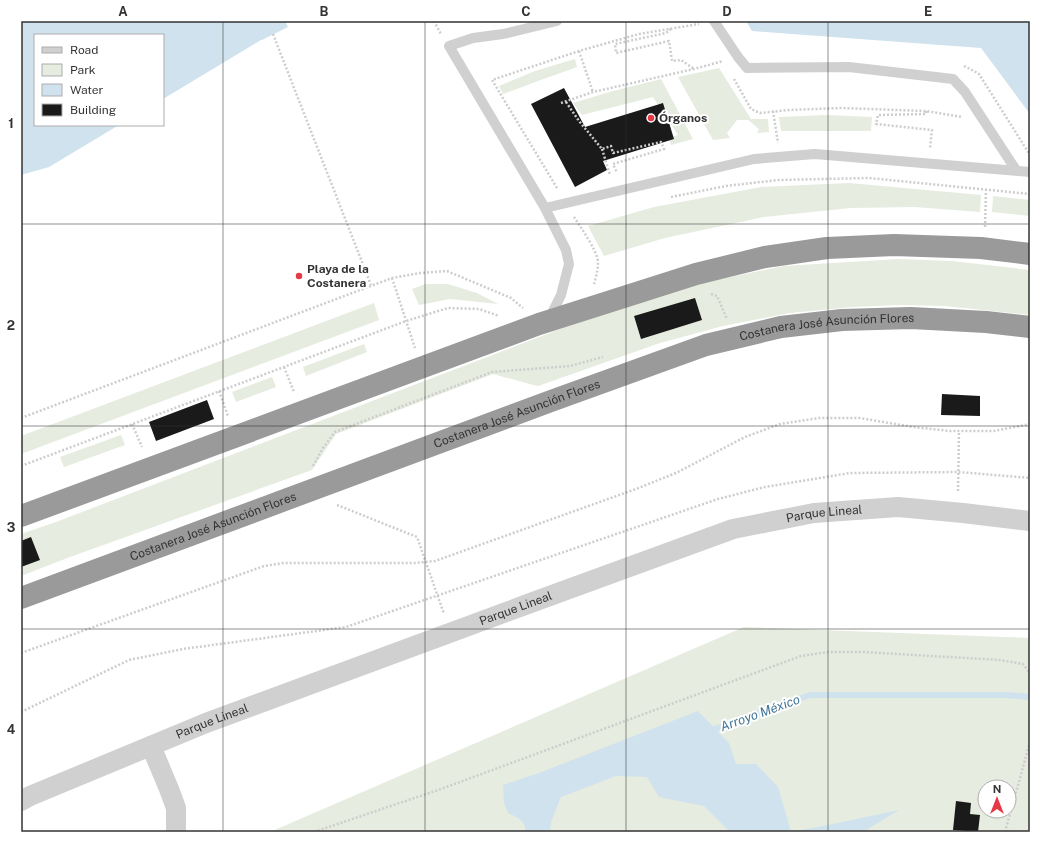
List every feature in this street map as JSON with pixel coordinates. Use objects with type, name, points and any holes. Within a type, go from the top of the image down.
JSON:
[{"type":"highway","points":[[21,516],[548,321],[696,274],[765,257],[819,249],[894,245],[981,248],[1030,254]]},
{"type":"highway","name":"Costanera José Asunción Flores","points":[[21,598],[551,400],[706,345],[781,327],[842,320],[911,318],[986,322],[1030,327]]},
{"type":"street","name":"Parque Lineal","points":[[21,801],[206,723],[733,529],[814,513],[898,507],[1030,520]]},
{"type":"street","points":[[151,746],[170,789],[176,808],[176,832]]},
{"type":"lane","points":[[548,321],[561,295],[569,264],[566,250],[545,208],[449,46],[473,38],[503,34],[557,21]]},
{"type":"lane","points":[[714,21],[738,57],[748,68],[849,67],[953,80],[966,92],[1016,170]]},
{"type":"lane","points":[[545,208],[754,159],[815,154],[1030,172]]},
{"type":"path","points":[[594,284],[599,261],[594,250],[492,80],[579,51],[639,34],[701,24]]},
{"type":"path","points":[[672,29],[666,33],[615,44],[616,53],[669,42],[672,61],[681,60],[694,69]]},
{"type":"path","points":[[274,34],[371,285]]},
{"type":"path","points":[[579,51],[593,92]]},
{"type":"path","points":[[560,103],[593,92],[694,69],[738,57]]},
{"type":"path","points":[[724,61],[751,109],[760,113],[841,108],[926,111],[967,118]]},
{"type":"path","points":[[566,102],[579,121],[602,149],[610,175]]},
{"type":"path","points":[[773,111],[778,144]]},
{"type":"path","points":[[926,111],[926,114],[878,115],[876,124],[932,130],[930,148]]},
{"type":"path","points":[[602,149],[611,146],[614,153],[661,142],[664,149],[613,164],[617,173]]},
{"type":"path","points":[[671,197],[726,186],[778,180],[869,178],[1030,194]]},
{"type":"path","points":[[985,230],[986,190]]},
{"type":"path","points":[[575,218],[582,217]]},
{"type":"path","points":[[21,418],[392,278],[420,273],[446,271],[511,298],[527,311]]},
{"type":"path","points":[[392,278],[415,348]]},
{"type":"path","points":[[21,466],[406,321],[448,308],[480,309],[500,316]]},
{"type":"path","points":[[284,367],[294,392]]},
{"type":"path","points":[[219,391],[228,416]]},
{"type":"path","points":[[21,653],[264,566],[284,563],[415,563],[435,561],[636,489],[676,473],[745,437],[780,424],[819,418],[860,418],[913,427],[950,431],[994,431],[1030,424]]},
{"type":"path","points":[[132,424],[142,447]]},
{"type":"path","points":[[958,491],[959,431]]},
{"type":"path","points":[[21,712],[129,660],[183,649],[346,627],[718,498],[765,487],[850,473],[958,472],[1030,478]]},
{"type":"path","points":[[337,505],[418,536],[445,616]]},
{"type":"path","points":[[314,832],[441,789],[801,656],[828,652],[863,652],[1000,660],[1023,664],[1030,673]]},
{"type":"path","points":[[1005,832],[1030,742]]},
{"type":"green space","points":[[575,59],[577,67],[503,94],[499,86],[535,71]]},
{"type":"green space","points":[[719,68],[751,119],[768,119],[769,132],[757,133],[759,129],[748,120],[737,120],[727,133],[730,138],[713,140],[678,77]]},
{"type":"green space","points":[[661,79],[693,139],[671,145],[669,138],[678,135],[653,97],[582,115],[573,103],[613,91]]},
{"type":"green space","points":[[826,115],[872,117],[871,131],[781,131],[779,117]]},
{"type":"green space","points":[[849,183],[981,195],[980,212],[915,207],[850,208],[764,217],[665,238],[604,256],[588,226],[654,207],[761,187]]},
{"type":"green space","points":[[993,196],[1030,200],[1030,216],[992,212]]},
{"type":"green space","points":[[898,259],[952,261],[1030,270],[1030,315],[945,306],[900,305],[853,307],[790,313],[723,326],[660,343],[537,386],[493,374],[336,434],[312,470],[21,576],[21,534],[56,522],[563,328],[645,300],[706,282],[784,266]]},
{"type":"green space","points":[[426,284],[448,284],[477,293],[498,304],[450,299],[419,305],[412,289]]},
{"type":"green space","points":[[374,303],[379,320],[21,454],[21,436]]},
{"type":"green space","points":[[364,344],[367,352],[306,376],[303,367]]},
{"type":"green space","points":[[272,377],[276,387],[236,402],[232,392]]},
{"type":"green space","points":[[121,435],[125,445],[64,467],[60,457]]},
{"type":"green space","points":[[744,627],[1030,638],[1030,832],[270,832]]},
{"type":"water","points":[[21,21],[285,21],[288,27],[261,40],[164,98],[164,34],[34,34],[34,126],[117,126],[49,167],[21,175]]},
{"type":"water","points":[[746,21],[1030,21],[1030,114],[981,48],[752,31]]},
{"type":"water","points":[[698,711],[729,743],[736,764],[756,764],[778,787],[791,832],[730,832],[704,806],[659,797],[647,777],[616,776],[561,797],[551,822],[550,832],[525,832],[523,822],[508,813],[504,803],[503,785],[539,773]]},
{"type":"water","points":[[899,810],[863,832],[791,832],[828,825]]},
{"type":"building","points":[[564,88],[585,127],[663,103],[674,139],[603,161],[607,170],[575,187],[531,104]]},
{"type":"building","points":[[695,298],[702,320],[641,339],[634,316]]},
{"type":"building","points":[[942,394],[980,396],[980,416],[941,415]]},
{"type":"building","points":[[207,400],[214,419],[156,441],[149,422]]},
{"type":"building","points":[[31,537],[40,560],[21,567],[21,541]]},
{"type":"building","points":[[956,801],[971,803],[970,814],[977,815],[977,819],[980,819],[978,832],[953,830]]},
{"type":"waterway","name":"Arroyo México","points":[[709,731],[810,695],[1006,695],[1030,697]]},
{"type":"place","name":"Órganos","points":[[651,118]]},
{"type":"place","name":"Playa de la Costanera","points":[[299,276]]}]
